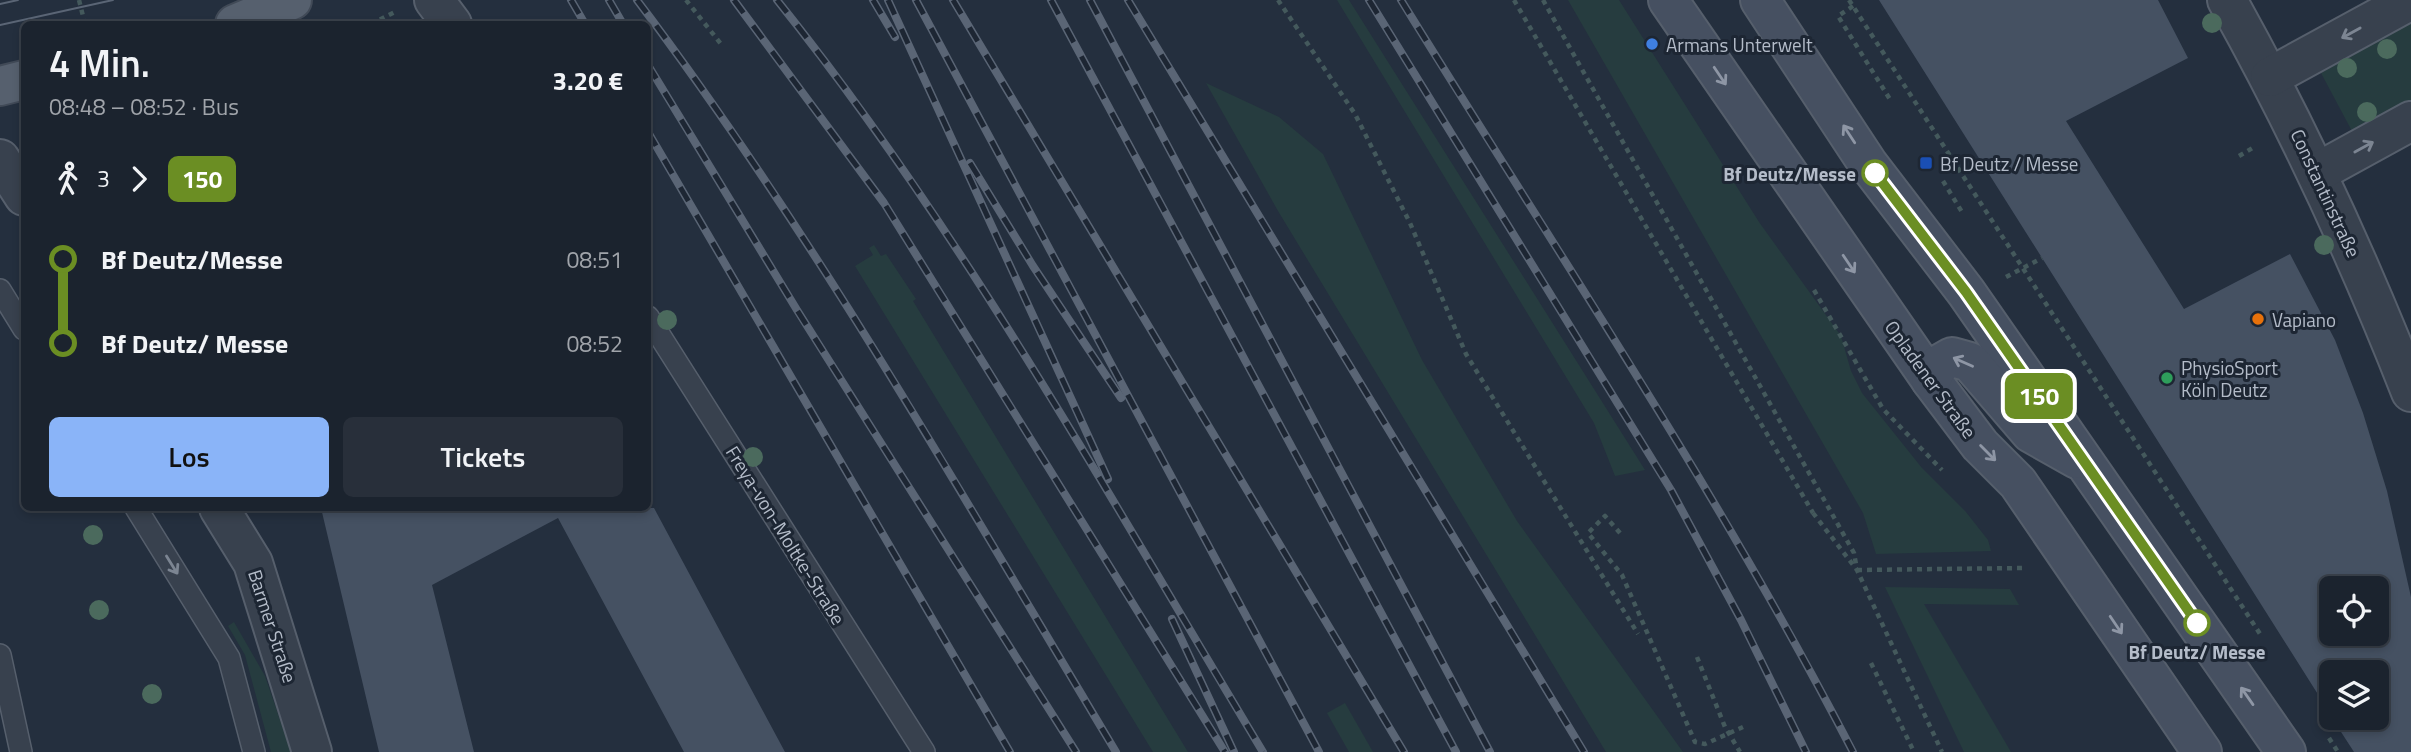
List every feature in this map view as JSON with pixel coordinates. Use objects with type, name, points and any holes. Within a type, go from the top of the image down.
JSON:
[{"type":"main road","points":[[242,21],[292,0]]},
{"type":"main road","name":"Opladener Straße","points":[[1668,0],[1931,380],[1980,446],[2018,483],[2202,752]]},
{"type":"main road","points":[[1760,0],[1868,164],[1966,292],[2286,752]]},
{"type":"main road","points":[[0,86],[21,81]]},
{"type":"main road","points":[[1931,380],[1938,365],[1952,357],[1970,362],[2031,433],[2089,466]]},
{"type":"street","points":[[434,0],[450,21]]},
{"type":"street","name":"Constantinstraße","points":[[2227,0],[2318,172],[2370,288],[2411,392]]},
{"type":"street","points":[[2270,77],[2411,0]]},
{"type":"street","points":[[2318,172],[2411,121]]},
{"type":"street","points":[[0,159],[21,191]]},
{"type":"street","name":"Barmer Straße","points":[[221,511],[254,563],[312,752]]},
{"type":"lane","points":[[0,290],[21,324]]},
{"type":"lane","name":"Freya-von-Moltke-Straße","points":[[651,322],[919,750]]},
{"type":"lane","points":[[138,511],[229,658],[254,752]]},
{"type":"lane","points":[[0,655],[21,752]]},
{"type":"path","points":[[79,0],[84,21]]},
{"type":"path","points":[[686,0],[720,44]]},
{"type":"path","points":[[1278,0],[1354,114],[1410,223],[1466,354],[1637,634]]},
{"type":"path","points":[[1514,0],[1813,513],[1857,570],[1942,752]]},
{"type":"path","points":[[1543,0],[1854,553],[1857,570]]},
{"type":"path","points":[[1849,0],[2269,648]]},
{"type":"path","points":[[1853,6],[1838,16],[1891,101]]},
{"type":"path","points":[[2003,279],[2042,258]]},
{"type":"path","points":[[1620,533],[1605,516],[1588,533],[1622,575],[1695,743],[1705,744],[1743,727]]},
{"type":"path","points":[[1857,570],[2027,568]]},
{"type":"path","points":[[1697,657],[1728,733],[1740,752]]},
{"type":"path","points":[[1871,663],[1914,752]]},
{"type":"green space","points":[[1337,0],[1349,0],[1645,470],[1615,476],[1594,423]]},
{"type":"green space","points":[[1568,0],[1619,0],[1759,222],[1841,336],[1851,371],[1862,393],[1922,468],[1966,512],[1988,540],[1991,551],[1876,554],[1863,513]]},
{"type":"green space","points":[[2411,22],[2411,100],[2353,133],[2321,73]]},
{"type":"green space","points":[[1206,83],[1279,117],[1323,154],[1422,360],[1517,521],[1683,752],[1606,752],[1278,211]]},
{"type":"green space","points":[[874,245],[881,256],[886,254],[916,299],[913,301],[1188,752],[1153,752],[855,266],[873,255],[869,248]]},
{"type":"green space","points":[[1885,587],[2010,589],[2019,605],[1924,604],[2011,752],[1964,752]]},
{"type":"green space","points":[[234,622],[265,676],[291,752],[271,752],[245,655],[228,626]]},
{"type":"green space","points":[[1345,703],[1373,752],[1349,752],[1327,713]]},
{"type":"building","points":[[1879,0],[2158,0],[2188,58],[2066,121],[2184,309],[2290,254],[2335,340],[2363,413],[2387,491],[2411,597],[2411,752],[2354,752],[2340,730],[2389,730],[2389,660],[2319,660],[2319,696]]},
{"type":"building","points":[[651,508],[654,508],[785,752],[684,752],[558,518],[432,585],[474,752],[379,752],[322,511],[651,511]]},
{"type":"tram line","points":[[0,4],[18,0]]},
{"type":"tram line","points":[[0,25],[113,0]]},
{"type":"railway","points":[[571,0],[583,21]]},
{"type":"railway","points":[[609,0],[621,21]]},
{"type":"railway","points":[[637,0],[703,90],[827,275],[944,464],[1116,752]]},
{"type":"railway","points":[[734,0],[884,203],[1225,752]]},
{"type":"railway","points":[[777,0],[845,89],[972,273],[1091,463],[1263,752]]},
{"type":"railway","points":[[873,0],[895,37]]},
{"type":"railway","points":[[888,0],[1108,479]]},
{"type":"railway","points":[[916,0],[1319,752]]},
{"type":"railway","points":[[953,0],[1404,752]]},
{"type":"railway","points":[[1051,0],[1456,752]]},
{"type":"railway","points":[[1090,0],[1490,752]]},
{"type":"railway","points":[[1128,0],[1584,752]]},
{"type":"railway","points":[[1369,0],[1671,490],[1741,620],[1806,752]]},
{"type":"railway","points":[[1401,0],[1691,465],[1801,655],[1853,752]]},
{"type":"railway","points":[[651,70],[797,310],[1076,752]]},
{"type":"railway","points":[[651,137],[1010,752]]},
{"type":"railway","points":[[970,163],[1033,266],[1121,398]]},
{"type":"railway","points":[[1172,619],[1234,752]]},
{"type":"bus line","name":"150","points":[[1875,173],[1966,292],[2197,623]]},
{"type":"place","name":"Armans Unterwelt","points":[[1652,44]]},
{"type":"place","name":"Bf Deutz / Messe","points":[[1926,163]]},
{"type":"place","name":"Bf Deutz/Messe","points":[[1875,173]]},
{"type":"place","name":"Vapiano","points":[[2258,319]]},
{"type":"place","name":"PhysioSport Köln Deutz","points":[[2167,378]]},
{"type":"place","name":"Bf Deutz/ Messe","points":[[2197,623]]}]
